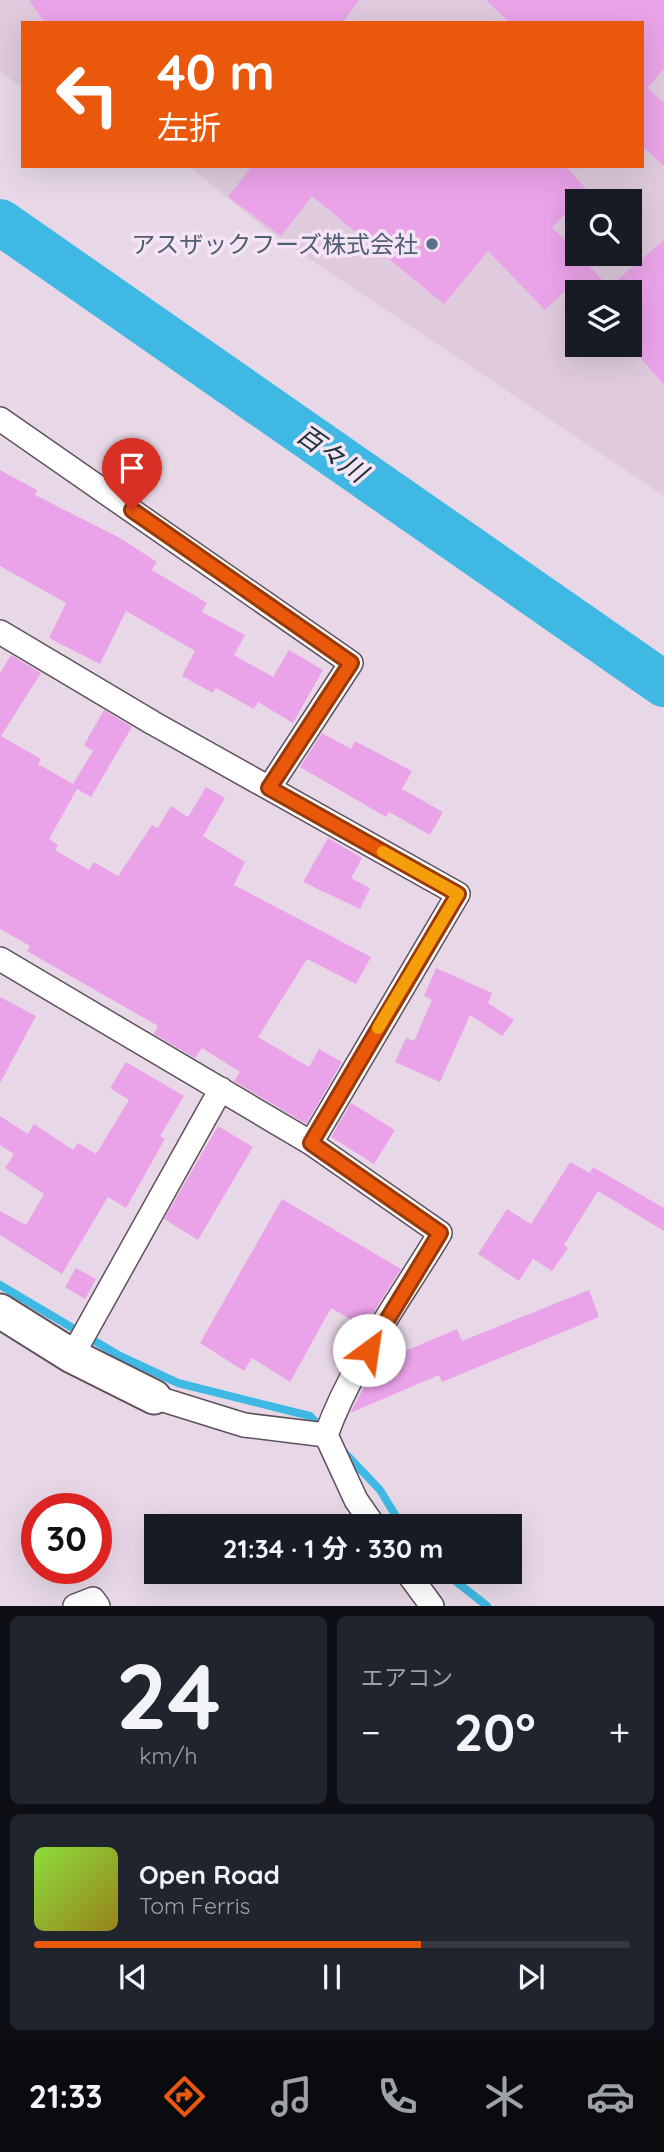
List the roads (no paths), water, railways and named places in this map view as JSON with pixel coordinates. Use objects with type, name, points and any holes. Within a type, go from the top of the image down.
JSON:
[{"type":"street","points":[[0,419],[351,663],[269,788]]},
{"type":"street","points":[[0,632],[458,894],[311,1143]]},
{"type":"street","points":[[0,959],[311,1143],[440,1233],[355,1373],[326,1435],[356,1500],[366,1514]]},
{"type":"street","points":[[72,1356],[220,1089]]},
{"type":"street","points":[[0,1311],[72,1356],[154,1397],[243,1425],[326,1435]]},
{"type":"street","points":[[416,1584],[432,1606]]},
{"type":"street","points":[[75,1606],[93,1598],[98,1606]]},
{"type":"waterway","name":"百々川","points":[[0,222],[664,684]]},
{"type":"waterway","points":[[0,1285],[120,1356],[178,1383],[310,1416],[322,1429]]},
{"type":"waterway","points":[[343,1451],[380,1490],[395,1514]]},
{"type":"waterway","points":[[459,1584],[487,1606]]},
{"type":"place","name":"アスザックフーズ株式会社","points":[[432,244]]}]
